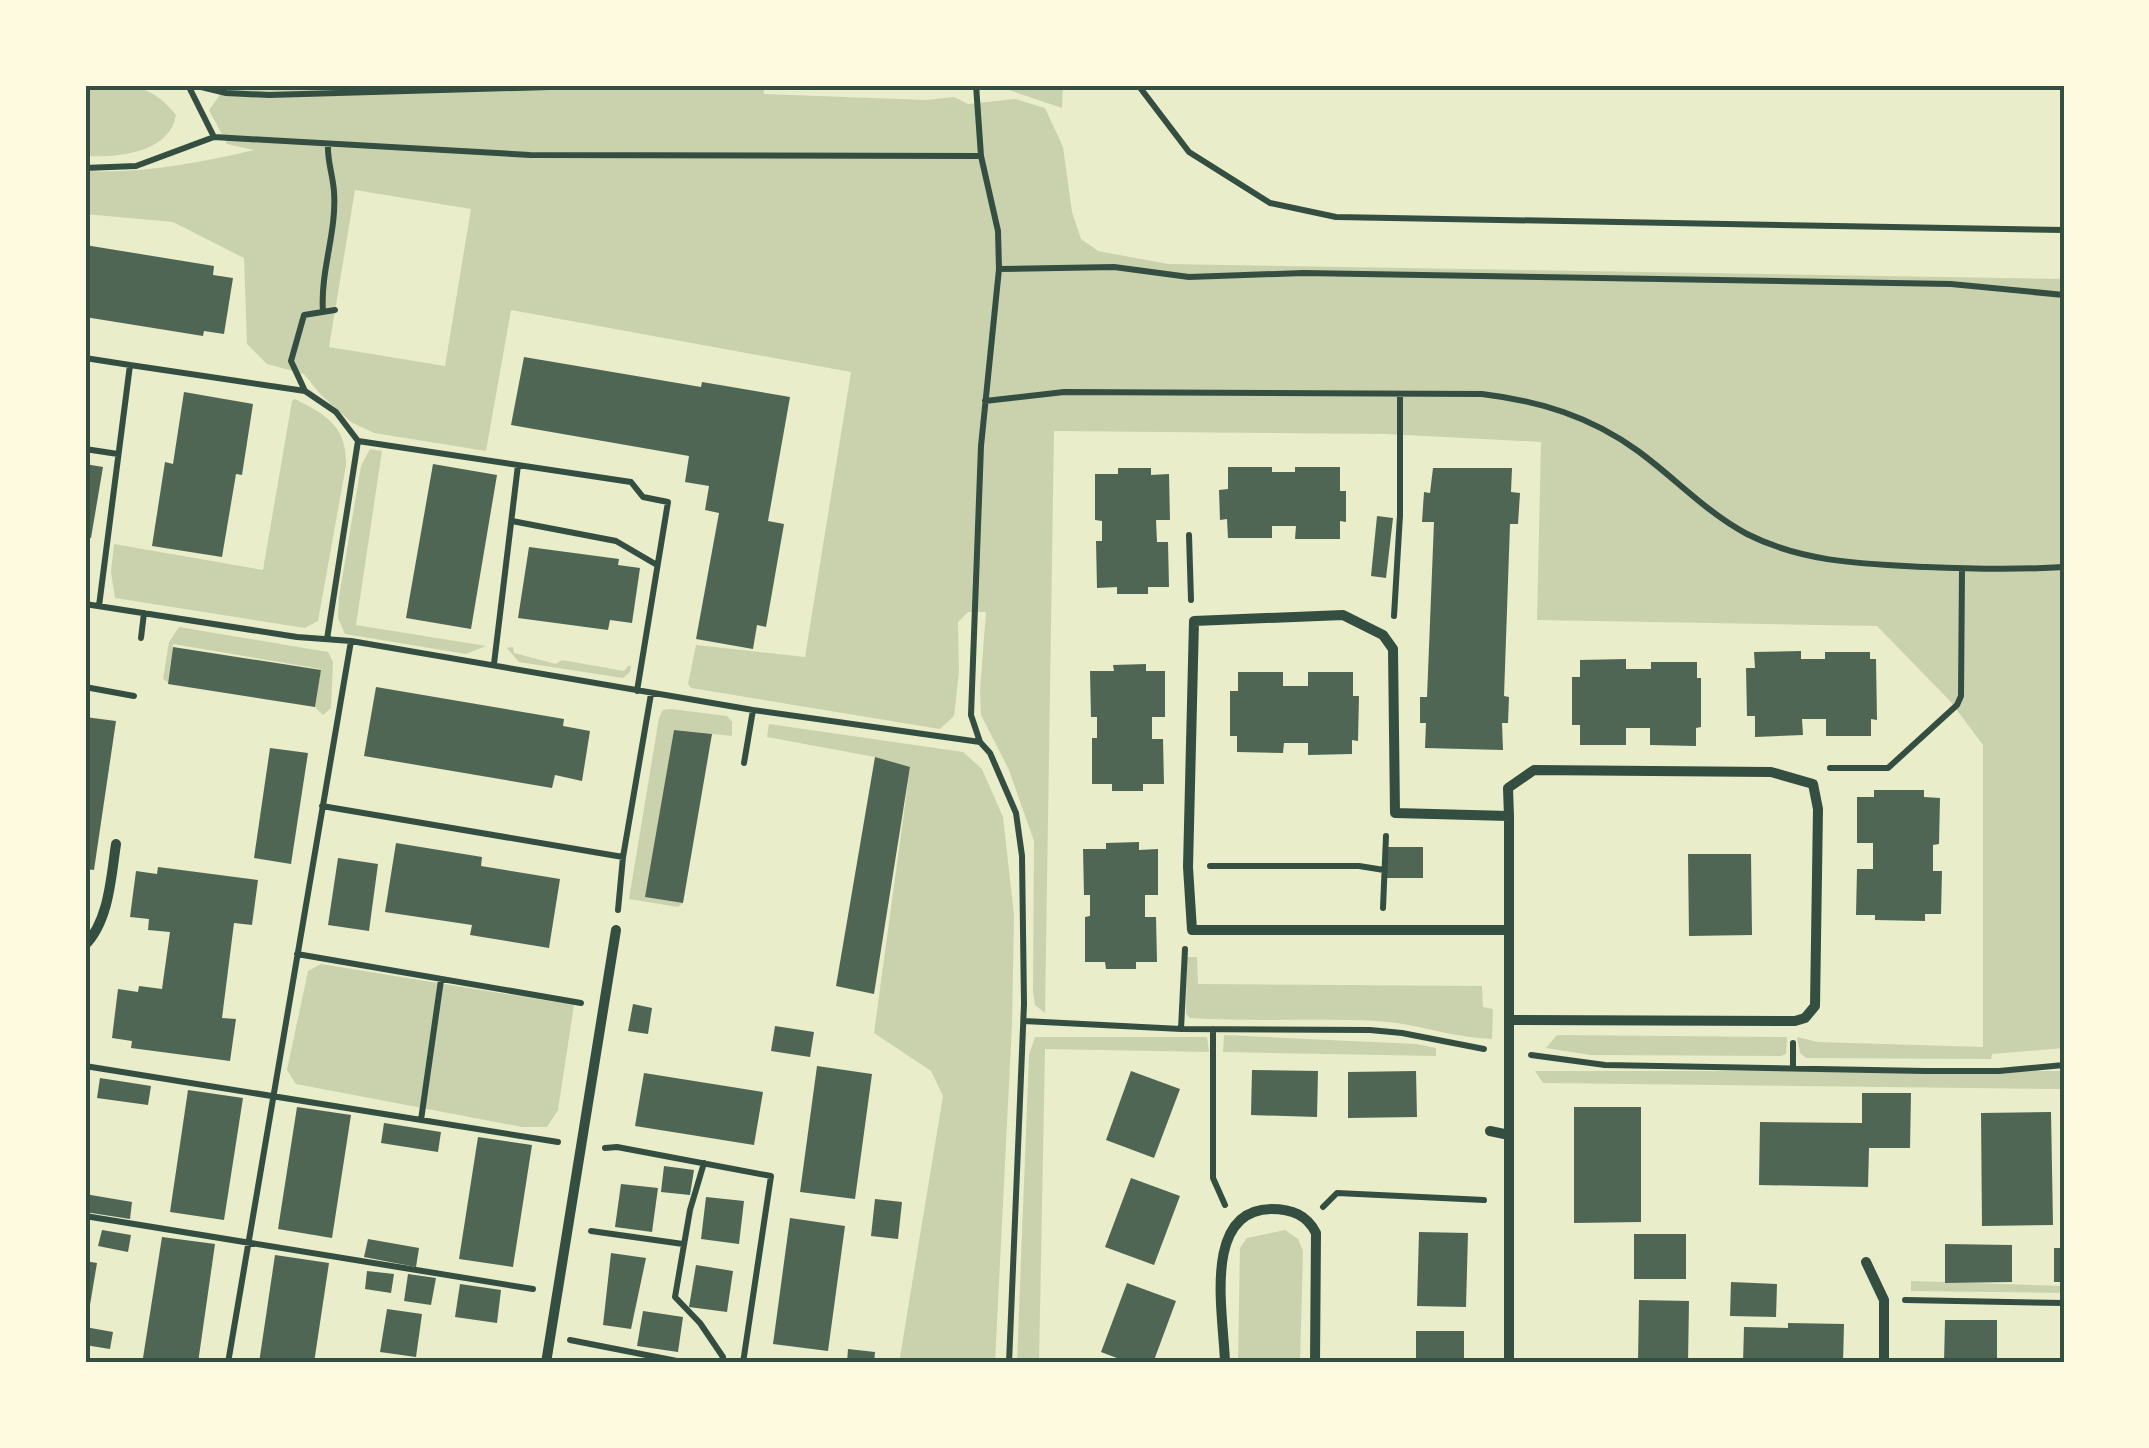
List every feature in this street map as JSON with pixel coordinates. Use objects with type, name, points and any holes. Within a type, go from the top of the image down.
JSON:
[{"type":"street","points":[[1508,930],[1192,930],[1188,867],[1194,621],[1343,615],[1383,634],[1393,650],[1395,813],[1509,816]]},
{"type":"street","points":[[1508,1020],[1795,1022],[1804,1018],[1815,1006],[1817,961],[1818,809],[1813,784],[1771,772],[1534,770],[1508,788],[1509,816],[1508,930],[1508,1020],[1508,1052],[1510,1201],[1509,1363]]},
{"type":"street","points":[[85,945],[93,937],[105,904],[116,844]]},
{"type":"street","points":[[546,1363],[616,930]]},
{"type":"street","points":[[1490,1131],[1509,1135]]},
{"type":"street","points":[[1225,1363],[1223,1248],[1234,1224],[1245,1214],[1272,1209],[1286,1210],[1310,1221],[1316,1234],[1315,1363]]},
{"type":"street","points":[[1866,1262],[1884,1300],[1884,1363]]},
{"type":"path","points":[[190,85],[226,93],[269,95],[617,85]]},
{"type":"path","points":[[190,85],[214,137]]},
{"type":"path","points":[[976,85],[981,156],[998,231],[999,269],[985,400],[972,715],[980,742],[990,753],[1016,813],[1021,836],[1024,1021],[1009,1363]]},
{"type":"path","points":[[1138,85],[1189,152],[1270,204],[1336,216],[2064,230]]},
{"type":"path","points":[[85,168],[136,166],[214,137],[530,155],[981,156]]},
{"type":"path","points":[[323,312],[321,284],[334,192],[328,144]]},
{"type":"path","points":[[999,269],[1114,267],[1189,277],[1303,273],[1950,284],[2064,295]]},
{"type":"path","points":[[305,391],[291,361],[304,316],[335,310]]},
{"type":"path","points":[[85,358],[305,391],[336,412],[358,441],[631,482],[643,497],[668,502],[637,691]]},
{"type":"path","points":[[99,606],[130,364]]},
{"type":"path","points":[[985,400],[1100,391],[1482,394],[1550,405],[1606,431],[1637,450],[1746,534],[1814,559],[1962,570],[2064,567]]},
{"type":"path","points":[[1383,634],[1396,611],[1400,395]]},
{"type":"path","points":[[327,639],[358,441]]},
{"type":"path","points":[[85,449],[118,454]]},
{"type":"path","points":[[494,664],[518,465]]},
{"type":"path","points":[[512,522],[616,541],[658,565]]},
{"type":"path","points":[[1189,535],[1194,621]]},
{"type":"path","points":[[1813,784],[1831,767],[1888,768],[1957,705],[1961,696],[1962,570]]},
{"type":"path","points":[[85,604],[352,641],[651,694],[980,742]]},
{"type":"path","points":[[141,638],[144,614]]},
{"type":"path","points":[[228,1363],[352,641]]},
{"type":"path","points":[[85,688],[134,696]]},
{"type":"path","points":[[616,930],[623,857],[651,694]]},
{"type":"path","points":[[744,763],[753,710]]},
{"type":"path","points":[[322,806],[623,857]]},
{"type":"path","points":[[1383,930],[1387,824],[1395,813]]},
{"type":"path","points":[[1188,867],[1358,866],[1384,870]]},
{"type":"path","points":[[1181,1029],[1183,954],[1192,930]]},
{"type":"path","points":[[296,954],[603,1006]]},
{"type":"path","points":[[421,1120],[441,980]]},
{"type":"path","points":[[1024,1021],[1181,1029],[1402,1033],[1605,1066],[1943,1071],[2064,1065]]},
{"type":"path","points":[[1213,1029],[1213,1178],[1234,1224]]},
{"type":"path","points":[[85,1066],[582,1146],[617,1146],[772,1176],[743,1363]]},
{"type":"path","points":[[704,1164],[674,1297],[700,1323],[723,1357],[722,1363]]},
{"type":"path","points":[[1310,1221],[1337,1193],[1510,1201]]},
{"type":"path","points":[[85,1216],[559,1293]]},
{"type":"path","points":[[569,1228],[684,1244]]},
{"type":"path","points":[[1884,1300],[2064,1303]]},
{"type":"path","points":[[552,1337],[687,1363]]},
{"type":"green space","points":[[85,85],[124,85],[145,90],[176,115],[172,128],[164,138],[140,150],[85,156]]},
{"type":"green space","points":[[227,85],[763,85],[764,94],[926,100],[954,97],[968,104],[1015,99],[1045,108],[1063,147],[1072,212],[1081,239],[1098,251],[1168,264],[2064,279],[2064,1048],[1992,1054],[1991,1059],[1806,1058],[1800,1053],[1797,1037],[1818,1042],[1983,1047],[1983,745],[1950,701],[1877,626],[1537,620],[1541,442],[1386,434],[1054,431],[1045,1013],[1035,1005],[1033,991],[1034,841],[1009,770],[981,715],[986,612],[968,612],[958,622],[959,672],[954,716],[940,729],[691,688],[688,684],[696,645],[805,657],[851,372],[511,310],[486,451],[374,433],[351,422],[304,374],[267,364],[247,344],[244,258],[173,222],[85,214],[85,171],[170,166],[254,150],[227,144],[209,110]],"holes":[[[355,190],[471,209],[445,366],[329,347]]]},
{"type":"green space","points":[[994,85],[1063,85],[1062,108]]},
{"type":"green space","points":[[295,399],[333,424],[345,452],[346,465],[318,621],[305,628],[115,598],[111,572],[114,544],[263,570]]},
{"type":"green space","points":[[370,449],[382,451],[356,625],[486,646],[466,654],[345,634],[338,618],[339,597],[361,466]]},
{"type":"green space","points":[[179,627],[328,652],[333,662],[331,708],[323,715],[315,707],[321,669],[173,644],[168,682],[163,679],[169,642]]},
{"type":"green space","points":[[513,647],[514,653],[556,664],[562,660],[624,671],[631,666],[630,672],[623,678],[519,662],[507,648]]},
{"type":"green space","points":[[663,710],[727,716],[732,722],[732,736],[674,730],[646,897],[683,903],[678,907],[629,899],[659,718]]},
{"type":"green space","points":[[769,724],[963,752],[982,769],[1003,817],[1014,915],[995,1363],[899,1363],[943,1096],[931,1071],[874,1033],[910,768],[875,757],[767,737]]},
{"type":"green space","points":[[1187,957],[1197,957],[1198,984],[1482,986],[1483,1007],[1493,1009],[1492,1039],[1377,1021],[1190,1018],[1186,1014]]},
{"type":"green space","points":[[321,964],[574,1005],[558,1110],[547,1127],[522,1127],[296,1084],[287,1070],[308,971]]},
{"type":"green space","points":[[1224,1035],[1416,1044],[1436,1048],[1436,1056],[1223,1052]]},
{"type":"green space","points":[[1557,1035],[1787,1037],[1786,1054],[1781,1056],[1590,1055],[1546,1048]]},
{"type":"green space","points":[[1035,1037],[1207,1037],[1209,1052],[1045,1049],[1039,1363],[1017,1363],[1029,1055]]},
{"type":"green space","points":[[1535,1071],[2064,1071],[2064,1089],[1543,1083]]},
{"type":"green space","points":[[1285,1230],[1298,1239],[1303,1251],[1300,1363],[1238,1363],[1240,1248],[1247,1238]]},
{"type":"green space","points":[[1911,1281],[2064,1286],[2064,1293],[1911,1291]]},
{"type":"building","points":[[85,245],[214,266],[213,275],[233,278],[224,334],[204,331],[203,336],[85,317]]},
{"type":"building","points":[[524,357],[701,387],[702,382],[790,397],[768,521],[784,524],[766,627],[757,625],[753,649],[696,639],[719,513],[705,510],[709,486],[685,482],[689,456],[511,425]]},
{"type":"building","points":[[184,392],[253,404],[242,475],[236,474],[222,557],[152,546],[165,462],[173,464]]},
{"type":"building","points":[[85,464],[103,467],[91,538],[85,537]]},
{"type":"building","points":[[433,464],[497,475],[471,629],[406,618]]},
{"type":"building","points":[[1228,467],[1272,467],[1272,472],[1295,472],[1295,467],[1340,467],[1340,491],[1346,491],[1346,522],[1340,521],[1340,539],[1295,539],[1296,526],[1272,526],[1272,538],[1228,538],[1227,519],[1220,520],[1219,490],[1228,489]]},
{"type":"building","points":[[1118,468],[1151,468],[1151,475],[1169,474],[1170,520],[1156,520],[1157,542],[1168,542],[1169,587],[1148,587],[1148,594],[1117,594],[1117,587],[1097,588],[1096,541],[1102,541],[1102,521],[1095,520],[1095,474],[1118,474]]},
{"type":"building","points":[[1433,468],[1512,468],[1511,492],[1520,493],[1518,524],[1510,524],[1504,696],[1509,697],[1508,723],[1502,723],[1503,750],[1425,748],[1426,723],[1420,723],[1420,697],[1427,697],[1434,522],[1422,522],[1424,492],[1430,493]]},
{"type":"building","points":[[1377,516],[1393,518],[1386,578],[1371,576]]},
{"type":"building","points":[[529,547],[619,559],[618,565],[640,568],[632,623],[610,620],[608,630],[518,618]]},
{"type":"building","points":[[173,647],[321,670],[315,707],[168,684]]},
{"type":"building","points":[[1801,651],[1801,659],[1825,659],[1825,652],[1870,652],[1870,659],[1876,659],[1877,720],[1871,719],[1871,736],[1826,736],[1826,719],[1802,719],[1803,735],[1755,737],[1755,716],[1747,716],[1746,668],[1755,668],[1754,652]]},
{"type":"building","points":[[1626,659],[1626,669],[1651,669],[1651,662],[1697,662],[1697,678],[1701,678],[1701,727],[1696,728],[1696,746],[1650,745],[1650,728],[1626,728],[1626,745],[1580,745],[1580,725],[1572,725],[1572,677],[1580,677],[1580,660]]},
{"type":"building","points":[[1146,664],[1146,671],[1165,671],[1165,717],[1152,717],[1152,739],[1163,739],[1164,784],[1143,784],[1143,791],[1112,791],[1112,784],[1092,784],[1092,738],[1097,738],[1097,717],[1091,717],[1090,671],[1114,671],[1113,665]]},
{"type":"building","points":[[1238,672],[1283,672],[1283,686],[1308,686],[1308,672],[1353,672],[1353,696],[1359,696],[1358,741],[1352,740],[1352,754],[1308,755],[1308,743],[1284,743],[1283,753],[1237,752],[1237,736],[1230,736],[1230,691],[1238,691]]},
{"type":"building","points":[[376,687],[564,719],[563,726],[590,731],[582,781],[555,775],[552,788],[364,756]]},
{"type":"building","points":[[85,717],[116,721],[94,870],[85,869]]},
{"type":"building","points":[[674,730],[712,734],[683,903],[645,897]]},
{"type":"building","points":[[270,748],[308,753],[291,864],[254,858]]},
{"type":"building","points":[[875,757],[910,767],[874,994],[836,986]]},
{"type":"building","points":[[1874,790],[1924,790],[1924,797],[1940,798],[1939,844],[1933,845],[1933,871],[1942,871],[1941,914],[1925,914],[1925,921],[1875,920],[1875,915],[1856,915],[1857,869],[1873,869],[1873,843],[1857,843],[1857,797],[1874,797]]},
{"type":"building","points":[[1139,842],[1139,850],[1158,849],[1158,895],[1145,895],[1145,917],[1156,917],[1157,962],[1136,962],[1136,969],[1106,969],[1105,962],[1085,962],[1085,917],[1090,916],[1090,895],[1084,895],[1083,849],[1106,849],[1106,843]]},
{"type":"building","points":[[396,843],[482,857],[481,866],[560,879],[549,948],[470,935],[472,925],[385,912]]},
{"type":"building","points":[[1385,847],[1423,847],[1423,878],[1385,878]]},
{"type":"building","points":[[1688,854],[1751,854],[1752,935],[1689,936]]},
{"type":"building","points":[[338,858],[378,864],[369,931],[328,925]]},
{"type":"building","points":[[158,867],[258,880],[252,925],[234,923],[222,1018],[236,1019],[230,1061],[131,1048],[132,1041],[112,1038],[118,989],[162,989],[170,932],[148,930],[149,919],[130,917],[136,871],[157,874]]},
{"type":"building","points":[[633,1004],[652,1008],[648,1034],[628,1031]]},
{"type":"building","points":[[775,1026],[814,1032],[810,1057],[771,1051]]},
{"type":"building","points":[[817,1066],[872,1074],[855,1199],[800,1192]]},
{"type":"building","points":[[1252,1070],[1318,1071],[1317,1117],[1251,1115]]},
{"type":"building","points":[[1131,1071],[1180,1089],[1154,1158],[1106,1140]]},
{"type":"building","points":[[1416,1071],[1417,1117],[1348,1118],[1348,1072]]},
{"type":"building","points":[[644,1073],[763,1092],[754,1145],[635,1126]]},
{"type":"building","points":[[100,1078],[151,1086],[148,1105],[97,1098]]},
{"type":"building","points":[[188,1090],[243,1098],[224,1220],[170,1212]]},
{"type":"building","points":[[1862,1093],[1911,1093],[1910,1148],[1869,1148],[1868,1187],[1759,1185],[1760,1122],[1862,1123]]},
{"type":"building","points":[[297,1107],[351,1115],[332,1238],[278,1229]]},
{"type":"building","points":[[1574,1107],[1641,1107],[1641,1222],[1574,1223]]},
{"type":"building","points":[[2051,1112],[2053,1225],[1982,1226],[1981,1113]]},
{"type":"building","points":[[384,1123],[441,1132],[438,1152],[381,1143]]},
{"type":"building","points":[[478,1137],[532,1145],[513,1267],[459,1259]]},
{"type":"building","points":[[664,1166],[694,1170],[690,1195],[661,1192]]},
{"type":"building","points":[[1131,1178],[1180,1196],[1154,1265],[1105,1247]]},
{"type":"building","points":[[621,1184],[658,1188],[652,1232],[615,1227]]},
{"type":"building","points":[[85,1194],[132,1202],[130,1219],[85,1212]]},
{"type":"building","points":[[706,1197],[744,1201],[739,1244],[701,1239]]},
{"type":"building","points":[[875,1199],[902,1202],[898,1239],[871,1236]]},
{"type":"building","points":[[790,1218],[845,1226],[828,1351],[773,1344]]},
{"type":"building","points":[[102,1230],[131,1235],[128,1252],[98,1246]]},
{"type":"building","points":[[1419,1232],[1468,1233],[1466,1307],[1417,1306]]},
{"type":"building","points":[[1634,1234],[1686,1234],[1686,1279],[1634,1279]]},
{"type":"building","points":[[162,1237],[215,1244],[198,1363],[143,1358]]},
{"type":"building","points":[[368,1239],[419,1248],[416,1267],[364,1257]]},
{"type":"building","points":[[1945,1244],[2012,1245],[2012,1282],[1945,1283]]},
{"type":"building","points":[[2054,1248],[2064,1248],[2064,1282],[2054,1282]]},
{"type":"building","points":[[611,1253],[646,1258],[631,1329],[603,1325]]},
{"type":"building","points":[[275,1255],[329,1263],[314,1363],[259,1363]]},
{"type":"building","points":[[85,1261],[97,1263],[90,1305],[85,1304]]},
{"type":"building","points":[[696,1265],[733,1271],[727,1312],[689,1307]]},
{"type":"building","points":[[367,1271],[394,1274],[391,1293],[365,1289]]},
{"type":"building","points":[[408,1274],[436,1278],[431,1305],[404,1301]]},
{"type":"building","points":[[1731,1282],[1777,1284],[1776,1317],[1730,1316]]},
{"type":"building","points":[[1127,1283],[1176,1301],[1153,1363],[1130,1363],[1101,1352]]},
{"type":"building","points":[[460,1284],[501,1290],[497,1323],[455,1317]]},
{"type":"building","points":[[1639,1300],[1689,1301],[1688,1363],[1638,1363]]},
{"type":"building","points":[[387,1309],[422,1314],[416,1357],[380,1352]]},
{"type":"building","points":[[643,1311],[683,1317],[678,1352],[637,1346]]},
{"type":"building","points":[[1945,1320],[1997,1320],[1997,1363],[1944,1363]]},
{"type":"building","points":[[1788,1323],[1844,1324],[1843,1363],[1743,1363],[1744,1327],[1788,1328]]},
{"type":"building","points":[[85,1327],[113,1332],[110,1349],[85,1345]]},
{"type":"building","points":[[1416,1331],[1464,1331],[1464,1363],[1416,1363]]},
{"type":"building","points":[[848,1349],[875,1352],[874,1363],[847,1363]]}]
